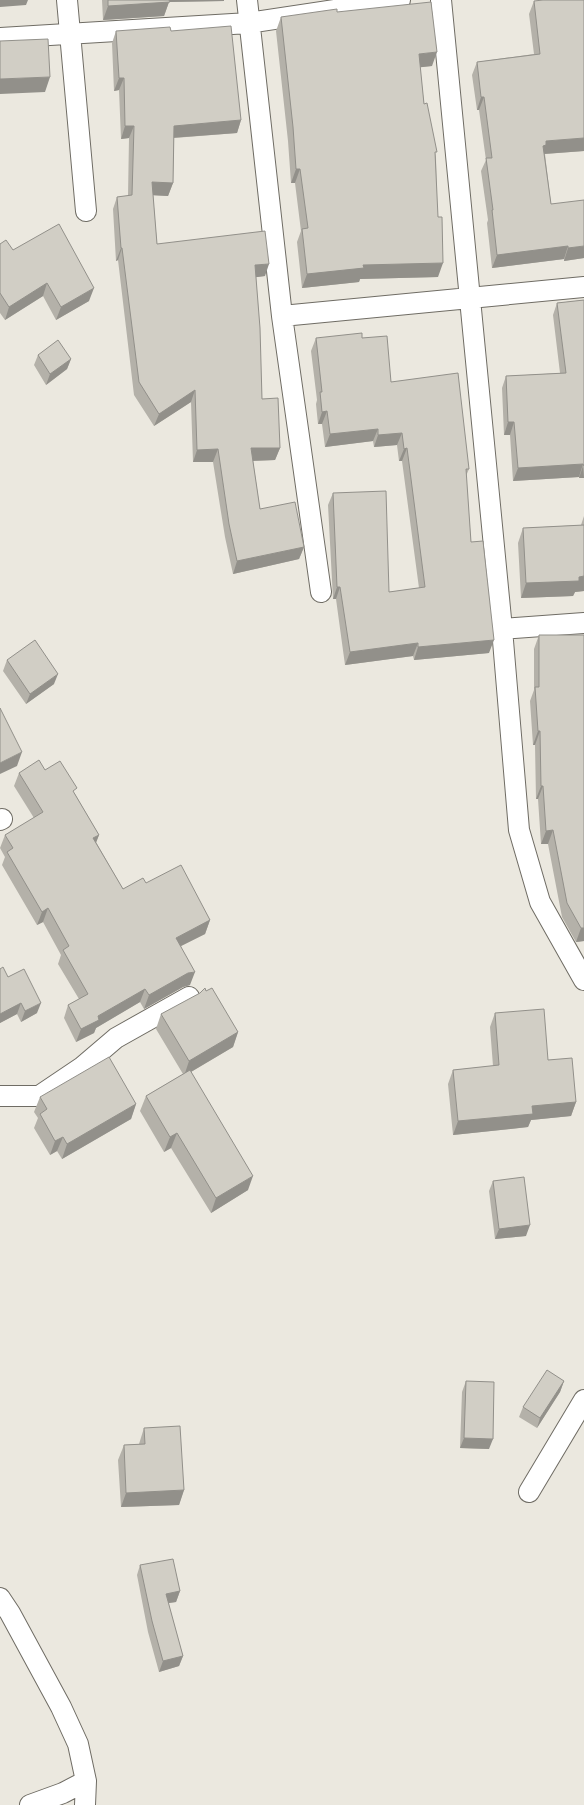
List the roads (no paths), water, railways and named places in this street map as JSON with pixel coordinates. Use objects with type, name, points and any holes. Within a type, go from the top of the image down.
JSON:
[{"type":"street","points":[[68,0],[86,212]]},
{"type":"street","points":[[247,0],[282,316],[321,592]]},
{"type":"street","points":[[0,38],[249,23],[400,0]]},
{"type":"street","points":[[441,0],[502,629],[519,830],[540,902],[584,980]]},
{"type":"street","points":[[282,316],[584,287]]},
{"type":"street","points":[[502,629],[584,623]]},
{"type":"street","points":[[0,1096],[39,1096],[82,1067],[116,1038],[189,997]]},
{"type":"street","points":[[529,1492],[584,1400]]},
{"type":"street","points":[[0,1598],[10,1613],[75,1736],[86,1781],[85,1805]]},
{"type":"street","points":[[30,1805],[86,1781]]}]
